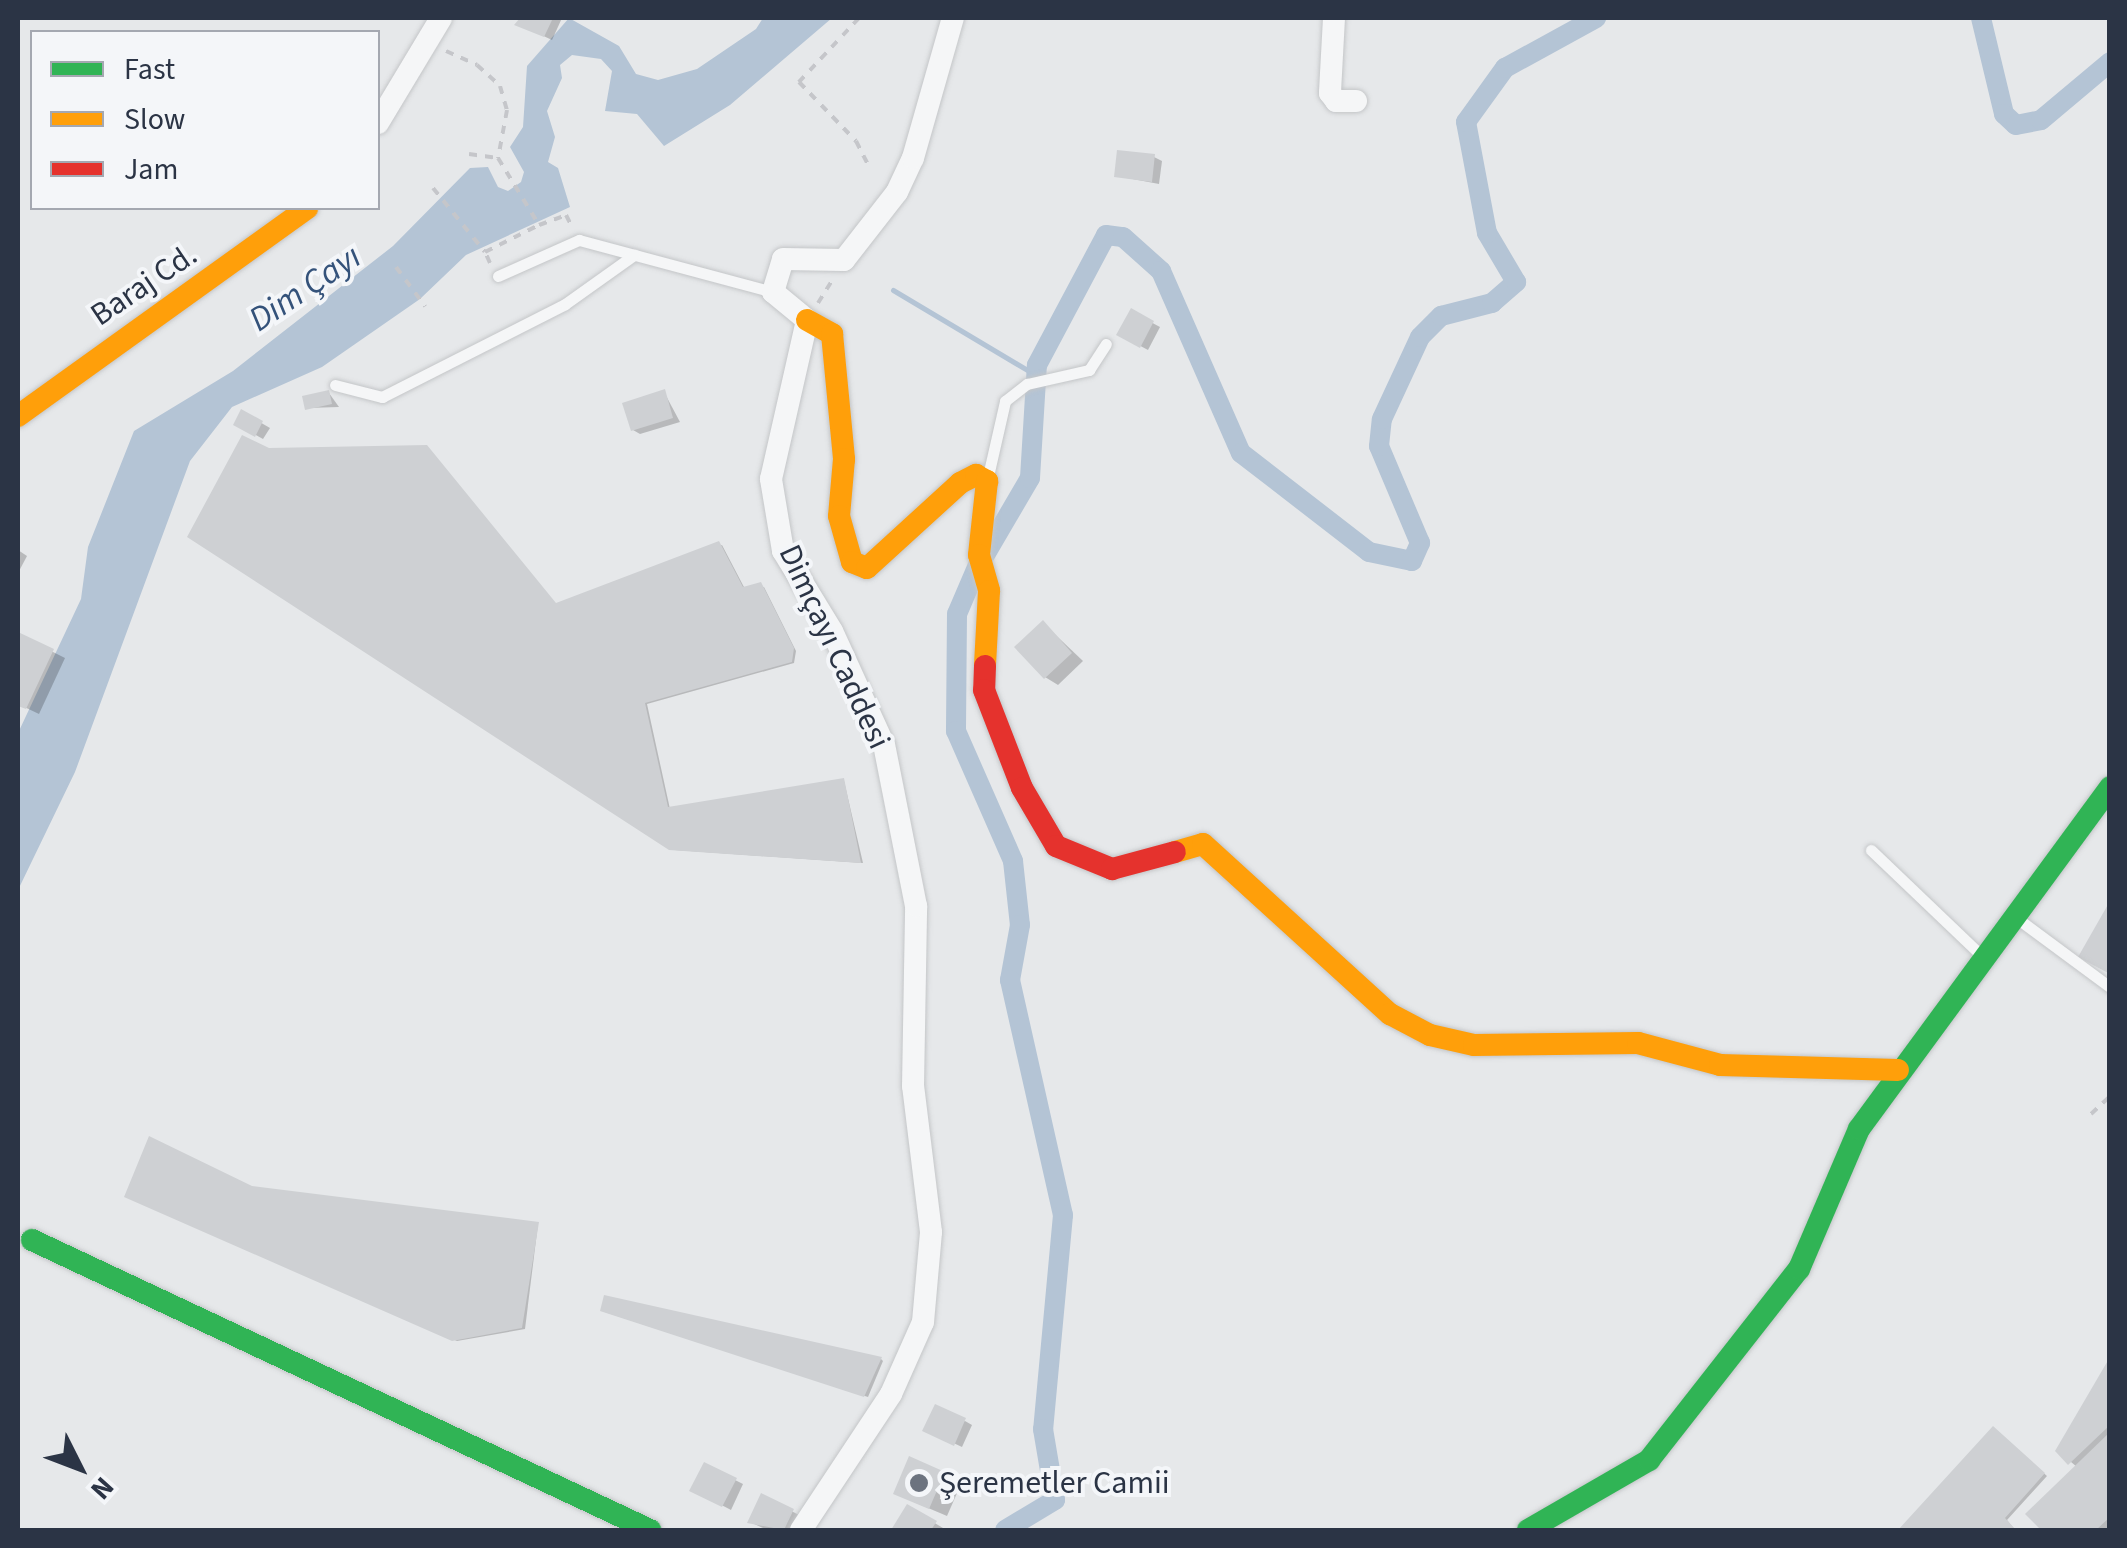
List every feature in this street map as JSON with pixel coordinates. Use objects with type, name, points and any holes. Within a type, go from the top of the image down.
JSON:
[{"type":"street","points":[[380,120],[441,18]]},
{"type":"street","points":[[953,18],[913,158],[897,192],[844,260],[783,259],[773,292],[832,334],[844,459],[840,529],[852,562],[868,568],[960,484],[976,476],[986,480],[981,560],[988,591],[981,645],[984,690],[1022,788],[1056,846],[1112,869],[1203,844],[1390,1014],[1430,1035],[1474,1045],[1638,1043],[1720,1065],[1898,1070]]},
{"type":"street","points":[[1334,18],[1330,93],[1336,101],[1356,101]]},
{"type":"street","name":"Baraj Cd.","points":[[18,416],[304,210]]},
{"type":"street","name":"Dimçayı Caddesi","points":[[801,1530],[892,1394],[923,1322],[931,1232],[913,1086],[916,906],[884,745],[832,630],[784,551],[771,479],[808,320]]},
{"type":"street","points":[[1528,1530],[1650,1460],[1799,1269],[1859,1129],[1898,1070],[2110,787]]},
{"type":"street","points":[[32,1240],[650,1530]]},
{"type":"lane","points":[[498,276],[579,240],[773,292]]},
{"type":"lane","points":[[334,385],[382,397],[565,304],[634,255]]},
{"type":"lane","points":[[986,480],[1005,401],[1027,384],[1089,370],[1106,344]]},
{"type":"lane","points":[[1872,850],[1983,957]]},
{"type":"lane","points":[[2014,916],[2110,988]]},
{"type":"path","points":[[859,18],[799,82],[856,141],[870,169]]},
{"type":"path","points":[[421,52],[449,51],[500,86],[508,110],[498,158],[540,225]]},
{"type":"path","points":[[469,154],[498,158]]},
{"type":"path","points":[[432,188],[484,252],[498,276]]},
{"type":"path","points":[[484,252],[566,215],[579,240]]},
{"type":"path","points":[[808,320],[844,260]]},
{"type":"path","points":[[396,266],[425,306]]},
{"type":"path","points":[[2092,1114],[2110,1096]]},
{"type":"water","points":[[569,18],[619,46],[636,74],[658,80],[697,69],[756,29],[763,18],[832,18],[730,105],[664,146],[637,114],[605,111],[612,71],[601,59],[572,55],[560,65],[562,78],[547,111],[555,137],[548,162],[558,168],[570,207],[466,255],[420,299],[322,367],[232,407],[190,461],[75,772],[18,890],[18,733],[81,599],[88,547],[134,431],[233,371],[393,246],[470,168],[488,167],[498,187],[508,191],[521,182],[524,172],[510,147],[523,127],[527,66]]},
{"type":"building","points":[[520,18],[553,18],[544,37],[514,25]]},
{"type":"building","points":[[1117,150],[1155,154],[1152,182],[1114,177]]},
{"type":"building","points":[[1131,308],[1154,321],[1140,348],[1116,335]]},
{"type":"building","points":[[665,389],[673,418],[631,431],[622,403]]},
{"type":"building","points":[[329,390],[332,404],[305,410],[302,396]]},
{"type":"building","points":[[241,409],[263,421],[255,437],[233,425]]},
{"type":"building","points":[[242,435],[269,448],[427,445],[556,603],[719,541],[743,587],[761,582],[794,648],[792,662],[645,703],[668,807],[844,778],[861,863],[669,850],[187,537]]},
{"type":"building","points":[[1043,620],[1072,653],[1044,679],[1014,647]]},
{"type":"building","points":[[18,632],[54,649],[26,709],[18,706]]},
{"type":"building","points":[[2110,901],[2110,974],[2078,957]]},
{"type":"building","points":[[149,1136],[252,1186],[539,1222],[522,1328],[452,1341],[124,1197]]},
{"type":"building","points":[[604,1295],[882,1357],[864,1397],[600,1311]]},
{"type":"building","points":[[2110,1357],[2110,1425],[2068,1465],[2055,1451]]},
{"type":"building","points":[[935,1404],[966,1418],[954,1446],[922,1431]]},
{"type":"building","points":[[1993,1426],[2045,1473],[2005,1518],[2016,1530],[1898,1530]]},
{"type":"building","points":[[2110,1432],[2110,1517],[2096,1530],[2041,1530],[2025,1514]]},
{"type":"building","name":"Şeremetler Camii","points":[[909,1456],[945,1472],[929,1509],[893,1494]]},
{"type":"building","points":[[704,1462],[737,1478],[722,1507],[689,1491]]},
{"type":"building","points":[[761,1493],[794,1509],[784,1530],[747,1523]]},
{"type":"building","points":[[907,1504],[937,1521],[931,1530],[891,1530]]},
{"type":"waterway","points":[[985,555],[1030,478],[1037,365],[1106,235],[1123,237],[1161,271],[1241,453],[1369,552],[1412,561],[1420,543],[1379,446],[1382,419],[1420,337],[1441,316],[1492,303],[1516,282],[1487,233],[1466,122],[1505,68],[1596,18]]},
{"type":"waterway","points":[[1981,18],[2004,114],[2016,125],[2041,120],[2110,62]]},
{"type":"waterway","points":[[893,290],[1034,374]]},
{"type":"waterway","points":[[978,565],[957,614],[956,731],[1013,861],[1020,925],[1010,980],[1063,1215],[1043,1429],[1055,1500],[1005,1530]]},
{"type":"traffic: fast","points":[[1528,1530],[1649,1460],[1799,1269],[1859,1129],[2110,787]]},
{"type":"traffic: fast","points":[[32,1240],[650,1530]]},
{"type":"traffic: slow","points":[[18,416],[304,210]]},
{"type":"traffic: slow","points":[[807,320],[832,334],[844,459],[839,516],[852,562],[867,568],[960,483],[976,475],[987,481],[979,555],[989,591],[985,666]]},
{"type":"traffic: slow","points":[[1175,852],[1203,844],[1390,1014],[1430,1035],[1474,1045],[1638,1043],[1720,1065],[1898,1070]]},
{"type":"traffic: jam","points":[[985,666],[984,690],[1022,788],[1056,846],[1112,869],[1175,852]]},
{"type":"place","name":"Şeremetler Camii","points":[[919,1483]]},
{"type":"water label","name":"Dim Çayı","points":[[305,288]]}]
